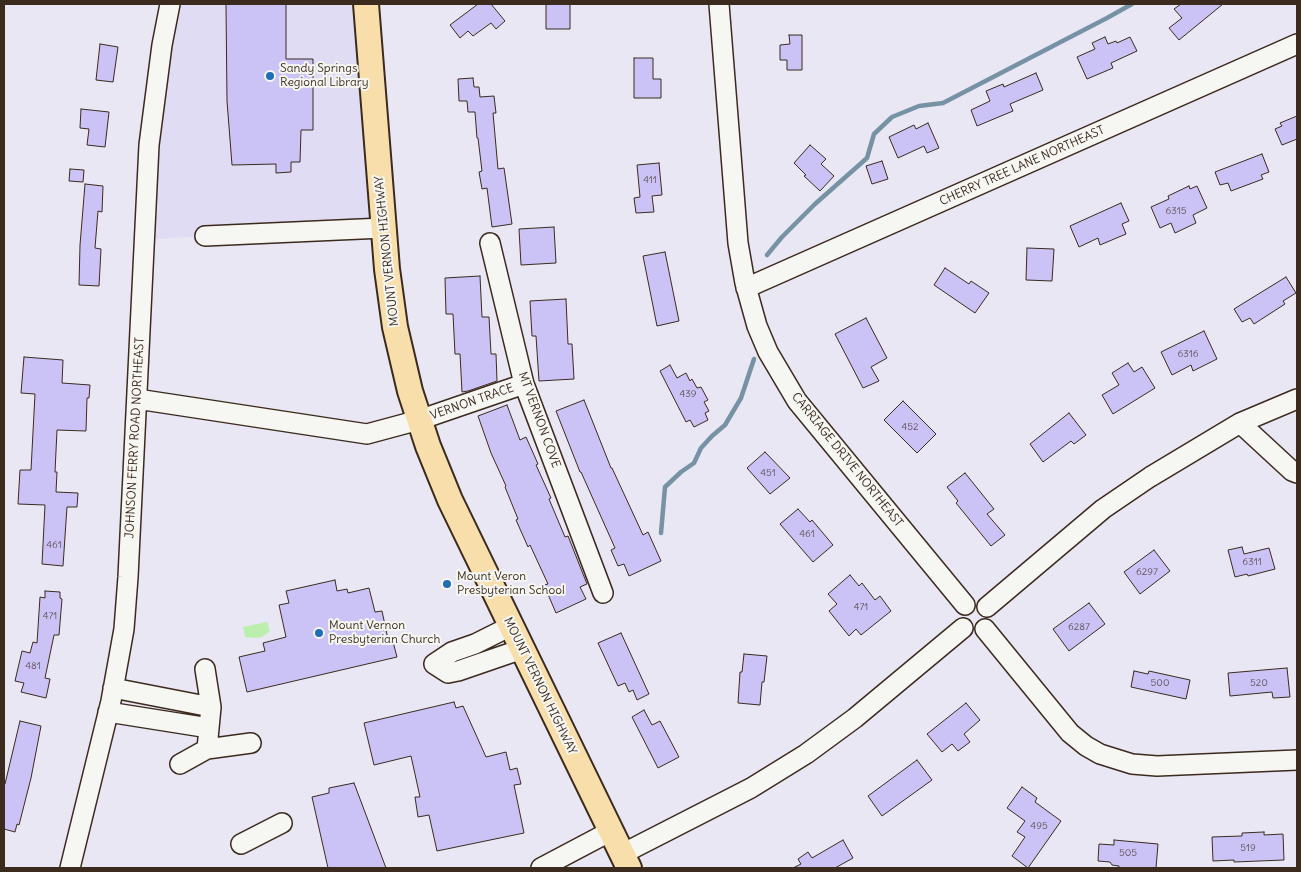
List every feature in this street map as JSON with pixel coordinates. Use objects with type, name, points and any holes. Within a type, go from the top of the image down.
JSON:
[{"type":"main road","name":"MOUNT VERNON HIGHWAY","points":[[366,4],[387,269],[395,327],[410,391],[428,446],[450,500],[626,861]]},
{"type":"street","name":"JOHNSON FERRY ROAD NORTHEAST","points":[[70,868],[114,688],[124,629],[149,145],[162,45],[170,4]]},
{"type":"street","name":"CARRIAGE DRIVE NORTHEAST","points":[[719,4],[738,243],[746,288],[757,326],[768,352],[797,401],[965,605]]},
{"type":"street","name":"CHERRY TREE LANE NORTHEAST","points":[[746,288],[1297,44]]},
{"type":"street","points":[[205,236],[383,228]]},
{"type":"street","name":"MT VERNON COVE","points":[[490,243],[524,384],[603,593]]},
{"type":"street","name":"VERNON TRACE","points":[[137,399],[367,434],[419,420],[524,384]]},
{"type":"street","points":[[986,607],[1103,509],[1150,477],[1240,423],[1297,399]]},
{"type":"street","points":[[1240,423],[1297,474]]},
{"type":"street","points":[[972,602],[983,604],[986,607],[989,612],[990,622],[985,629],[975,633],[963,628],[959,616],[965,605],[972,602]]},
{"type":"street","points":[[511,626],[475,644],[452,652],[434,664],[448,673],[522,649]]},
{"type":"street","points":[[626,861],[806,754],[855,718],[963,628]]},
{"type":"street","points":[[985,629],[1070,734],[1100,754],[1132,764],[1157,766],[1297,760]]},
{"type":"street","points":[[205,669],[211,708],[207,749]]},
{"type":"street","points":[[114,688],[211,708]]},
{"type":"street","points":[[108,712],[209,728]]},
{"type":"street","points":[[180,764],[207,749],[250,743]]},
{"type":"street","points":[[241,844],[282,823]]},
{"type":"street","points":[[541,868],[611,830]]},
{"type":"shaded area","points":[[171,4],[360,4],[370,223],[134,241]]},
{"type":"green space","points":[[267,622],[270,631],[262,637],[245,637],[243,627]]},
{"type":"building","name":"Sandy Springs Regional Library","points":[[226,4],[286,4],[286,59],[313,59],[313,130],[301,130],[300,162],[291,162],[291,172],[276,173],[276,164],[232,165],[227,101]]},
{"type":"building","points":[[478,4],[491,4],[505,21],[496,29],[491,23],[473,36],[468,31],[460,38],[450,25]]},
{"type":"building","points":[[546,4],[570,4],[570,29],[546,29]]},
{"type":"building","points":[[1181,4],[1223,4],[1179,40],[1169,28],[1182,18],[1174,9]]},
{"type":"building","points":[[789,35],[802,35],[802,70],[787,70],[787,60],[780,60],[780,45],[790,44]]},
{"type":"building","points":[[1105,37],[1108,44],[1116,41],[1117,43],[1130,37],[1137,51],[1111,63],[1113,68],[1087,79],[1077,57],[1095,49],[1092,43]]},
{"type":"building","points":[[100,44],[118,47],[113,82],[96,80]]},
{"type":"building","points":[[634,58],[653,58],[653,79],[661,79],[661,98],[634,98]]},
{"type":"building","points":[[1036,73],[1043,90],[1010,104],[1013,111],[977,126],[971,110],[990,101],[986,91],[1003,84],[1004,87]]},
{"type":"building","points":[[473,78],[474,87],[479,87],[480,97],[494,96],[496,113],[493,113],[498,169],[504,168],[512,224],[492,227],[487,188],[482,189],[479,172],[482,171],[475,112],[468,112],[467,101],[459,101],[458,79]]},
{"type":"building","points":[[81,109],[109,112],[105,147],[87,145],[89,129],[80,128]]},
{"type":"building","points":[[1297,116],[1297,139],[1282,145],[1275,129],[1282,126],[1280,123]]},
{"type":"building","points":[[928,123],[939,148],[927,153],[924,146],[898,158],[889,137],[914,125],[916,129]]},
{"type":"building","points":[[810,145],[826,159],[821,164],[834,176],[820,191],[804,176],[806,175],[794,163]]},
{"type":"building","points":[[1262,154],[1269,172],[1261,175],[1263,179],[1231,191],[1228,183],[1220,185],[1215,172]]},
{"type":"building","points":[[882,161],[888,179],[872,184],[866,166]]},
{"type":"building","points":[[659,163],[662,195],[652,196],[654,212],[636,213],[634,198],[640,197],[637,165]]},
{"type":"building","points":[[70,169],[84,170],[83,182],[69,181]]},
{"type":"building","points":[[85,184],[103,186],[102,212],[98,211],[95,248],[101,249],[99,286],[79,285]]},
{"type":"building","points":[[1189,186],[1190,189],[1197,186],[1207,208],[1193,215],[1196,223],[1175,233],[1171,223],[1160,228],[1151,207],[1169,199],[1168,196]]},
{"type":"building","points":[[1121,203],[1129,221],[1122,224],[1126,234],[1100,245],[1098,238],[1079,247],[1070,226]]},
{"type":"building","points":[[554,227],[556,263],[521,265],[519,229]]},
{"type":"building","points":[[1027,248],[1054,249],[1052,281],[1026,280]]},
{"type":"building","points":[[665,252],[679,321],[657,326],[643,256]]},
{"type":"building","points":[[945,268],[969,284],[971,281],[989,293],[975,313],[934,285]]},
{"type":"building","points":[[480,276],[482,317],[489,317],[491,354],[496,354],[497,381],[462,392],[460,354],[455,354],[453,314],[446,314],[445,278]]},
{"type":"building","points":[[1286,277],[1296,293],[1283,301],[1285,304],[1254,324],[1250,318],[1242,322],[1234,309]]},
{"type":"building","points":[[566,299],[568,344],[572,344],[574,379],[539,381],[536,336],[532,336],[530,301]]},
{"type":"building","points":[[866,318],[887,358],[871,367],[879,381],[863,388],[835,334]]},
{"type":"building","points":[[1204,331],[1217,359],[1193,371],[1191,365],[1172,375],[1161,352]]},
{"type":"building","points":[[24,357],[63,360],[62,383],[90,385],[89,398],[87,398],[86,431],[57,430],[56,492],[78,493],[77,507],[67,507],[63,566],[42,564],[45,505],[18,504],[20,470],[31,470],[35,394],[21,393]]},
{"type":"building","points":[[1128,363],[1134,372],[1142,367],[1155,388],[1113,414],[1102,395],[1119,385],[1112,373]]},
{"type":"building","points":[[670,365],[677,378],[686,373],[690,381],[692,379],[697,388],[701,387],[708,400],[704,402],[709,411],[705,413],[708,420],[694,427],[690,420],[686,422],[660,371]]},
{"type":"building","points":[[584,400],[611,468],[643,535],[648,532],[661,561],[629,576],[624,564],[618,566],[611,550],[615,548],[580,472],[556,411]]},
{"type":"building","points":[[903,401],[936,434],[917,453],[884,420]]},
{"type":"building","points":[[507,405],[520,440],[526,437],[551,498],[549,499],[565,537],[568,536],[587,584],[580,587],[586,599],[556,613],[544,585],[548,584],[516,520],[518,519],[506,486],[491,453],[478,416]]},
{"type":"building","points":[[1069,413],[1086,435],[1074,444],[1071,441],[1043,462],[1030,444]]},
{"type":"building","points":[[765,452],[790,478],[770,494],[747,468]]},
{"type":"building","points":[[965,473],[994,509],[987,514],[1005,535],[991,546],[956,503],[958,501],[947,487]]},
{"type":"building","points":[[798,509],[810,522],[812,520],[833,545],[813,562],[780,524]]},
{"type":"building","points":[[1242,547],[1244,554],[1269,548],[1275,569],[1248,576],[1247,574],[1235,577],[1228,550]]},
{"type":"building","points":[[1154,550],[1170,571],[1140,594],[1124,572]]},
{"type":"building","points":[[850,575],[859,586],[862,583],[875,600],[880,596],[891,611],[861,635],[856,629],[849,636],[829,611],[837,604],[828,594]]},
{"type":"building","name":"Mount Vernon Presbyterian Church","points":[[335,580],[337,591],[347,589],[348,593],[369,588],[375,612],[382,611],[388,639],[392,638],[397,657],[247,692],[239,657],[265,651],[263,643],[286,637],[279,605],[289,603],[286,591]]},
{"type":"building","points":[[45,591],[60,592],[60,598],[62,599],[59,635],[54,635],[45,678],[50,679],[46,698],[21,692],[24,683],[15,681],[22,651],[30,653],[33,642],[37,643],[40,597],[45,598]]},
{"type":"building","points":[[1089,603],[1105,624],[1069,651],[1053,629]]},
{"type":"building","points":[[621,633],[649,694],[637,700],[633,690],[629,692],[625,683],[618,686],[598,643]]},
{"type":"building","points":[[744,654],[767,656],[760,705],[738,703],[740,672],[742,672]]},
{"type":"building","points":[[1287,668],[1290,697],[1273,698],[1272,692],[1230,696],[1228,673]]},
{"type":"building","points":[[1134,671],[1148,674],[1149,671],[1190,680],[1186,699],[1131,687]]},
{"type":"building","points":[[454,702],[456,708],[463,706],[486,757],[506,752],[510,770],[517,768],[521,784],[514,785],[524,833],[437,851],[429,815],[418,817],[415,797],[420,797],[411,756],[374,765],[364,723]]},
{"type":"building","points":[[966,703],[980,720],[964,734],[970,742],[958,751],[952,744],[942,752],[927,734]]},
{"type":"building","points":[[644,710],[652,725],[660,721],[679,757],[658,768],[632,717]]},
{"type":"building","points":[[20,721],[41,726],[31,778],[19,825],[17,824],[15,832],[4,829],[4,783]]},
{"type":"building","points":[[917,760],[932,780],[882,816],[868,796]]},
{"type":"building","points":[[354,783],[386,868],[328,868],[312,797],[329,793],[329,788]]},
{"type":"building","points":[[1022,787],[1037,798],[1035,802],[1061,821],[1028,868],[1012,856],[1025,837],[1017,832],[1025,821],[1007,808]]},
{"type":"building","points":[[1264,832],[1264,835],[1283,834],[1284,860],[1213,861],[1212,837],[1242,836],[1242,833]]},
{"type":"building","points":[[843,840],[853,858],[835,868],[793,868],[801,864],[798,859],[808,852],[812,858]]},
{"type":"building","points":[[1114,840],[1158,844],[1156,868],[1119,868],[1119,866],[1112,865],[1110,862],[1098,861],[1099,844],[1114,845]]},
{"type":"waterway","points":[[767,255],[815,204],[867,158],[874,134],[892,117],[919,106],[943,103],[1132,4]]},
{"type":"waterway","points":[[661,533],[665,487],[694,463],[701,448],[725,425],[741,398],[754,359]]},
{"type":"place","name":"Sandy Springs Regional Library","points":[[270,76]]},
{"type":"place","name":"Mount Veron Presbyterian School","points":[[447,584]]},
{"type":"place","name":"Mount Vernon Presbyterian Church","points":[[319,633]]}]
